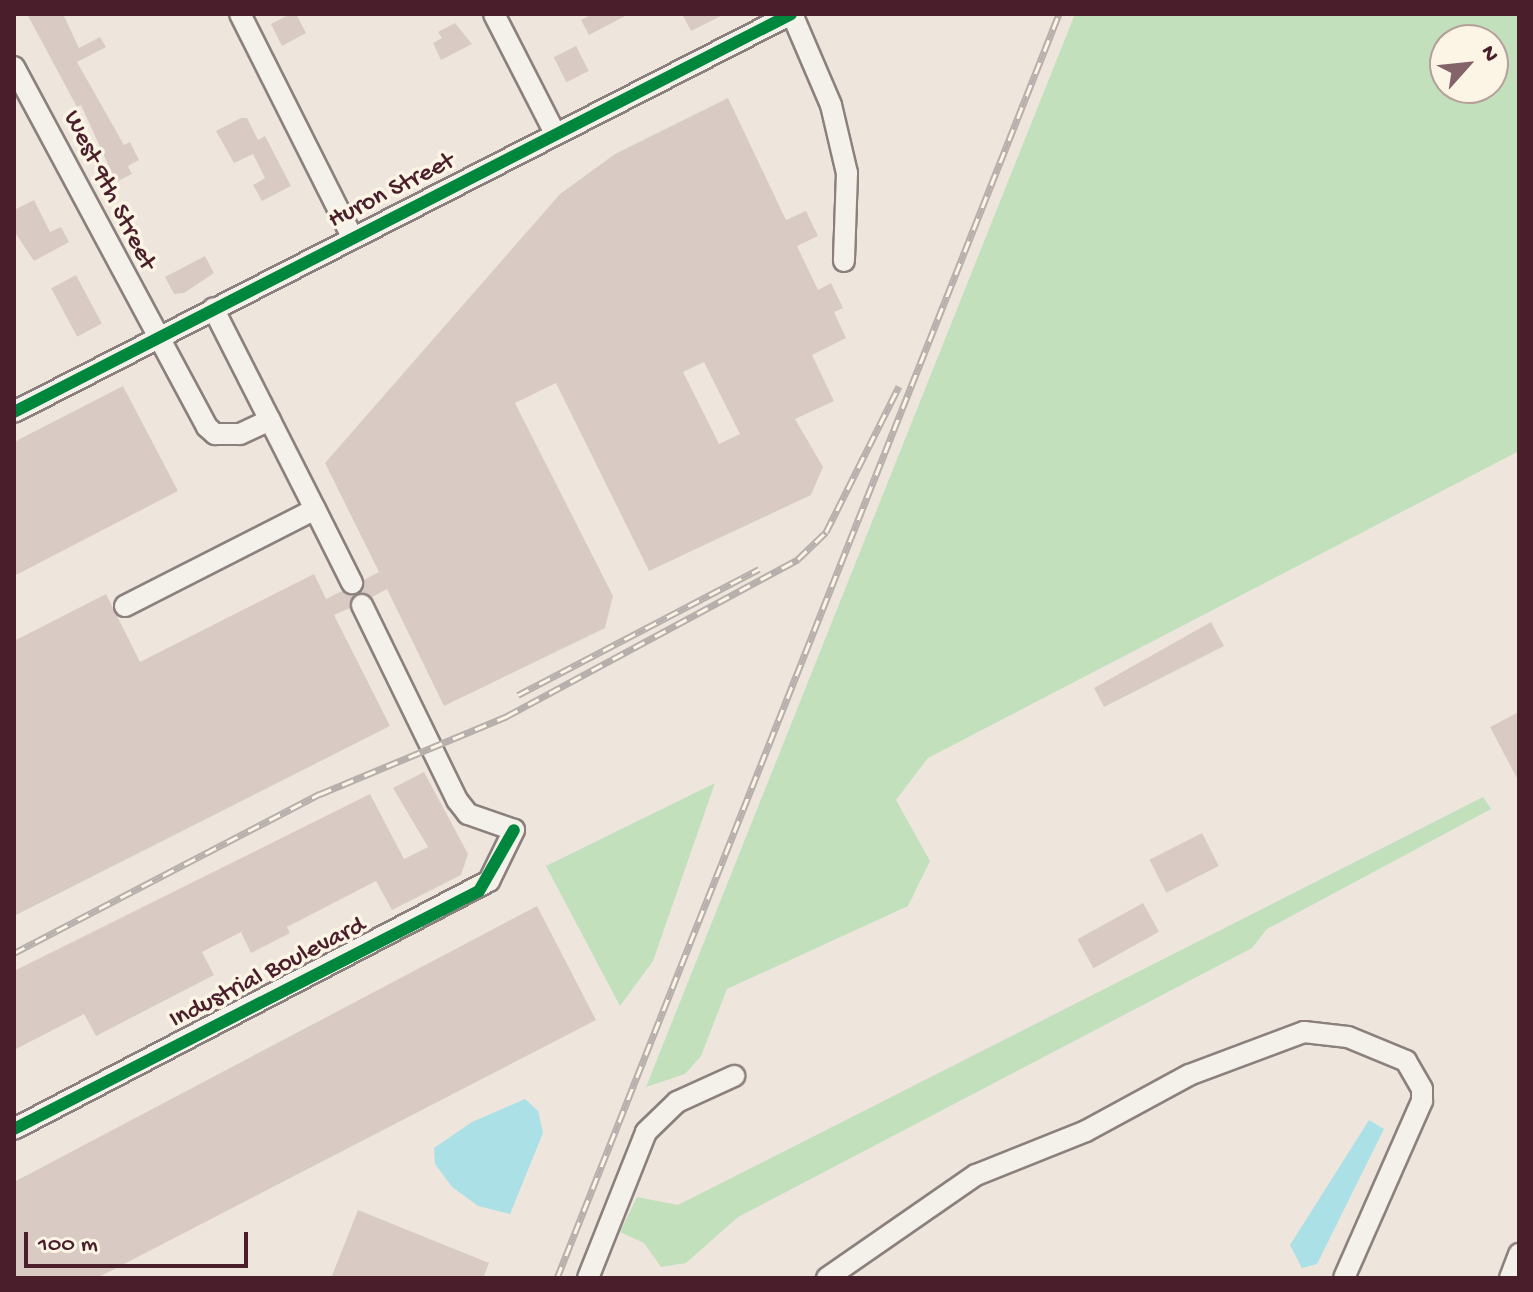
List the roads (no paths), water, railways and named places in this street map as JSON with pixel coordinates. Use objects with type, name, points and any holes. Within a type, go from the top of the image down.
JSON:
[{"type":"street","points":[[240,14],[352,237]]},
{"type":"street","points":[[494,14],[555,133]]},
{"type":"street","points":[[791,14],[831,105],[847,173],[844,261]]},
{"type":"street","name":"Huron Street","points":[[14,412],[555,133],[754,22],[791,14]]},
{"type":"street","name":"West 9th Street","points":[[14,67],[155,339],[207,427],[215,434],[240,434],[270,420]]},
{"type":"street","points":[[213,308],[352,583]]},
{"type":"street","points":[[125,606],[315,509]]},
{"type":"street","name":"Industrial Boulevard","points":[[14,1129],[479,891],[514,830],[468,814],[457,800],[362,605]]},
{"type":"street","points":[[827,1278],[976,1175],[1086,1131],[1189,1075],[1304,1032],[1348,1037],[1395,1055],[1410,1066],[1422,1089],[1422,1101],[1342,1277]]},
{"type":"street","points":[[588,1278],[646,1132],[677,1102],[734,1076]]},
{"type":"street","points":[[1510,1278],[1519,1254]]},
{"type":"water","points":[[525,1099],[538,1111],[543,1133],[510,1214],[478,1206],[452,1187],[435,1164],[434,1148],[472,1122]]},
{"type":"water","points":[[1369,1120],[1384,1129],[1317,1264],[1302,1268],[1290,1245]]},
{"type":"railway","points":[[557,1278],[1059,14]]},
{"type":"railway","points":[[14,953],[320,794],[507,716],[798,559],[826,532],[899,386]]},
{"type":"railway","points":[[518,695],[759,569]]}]
